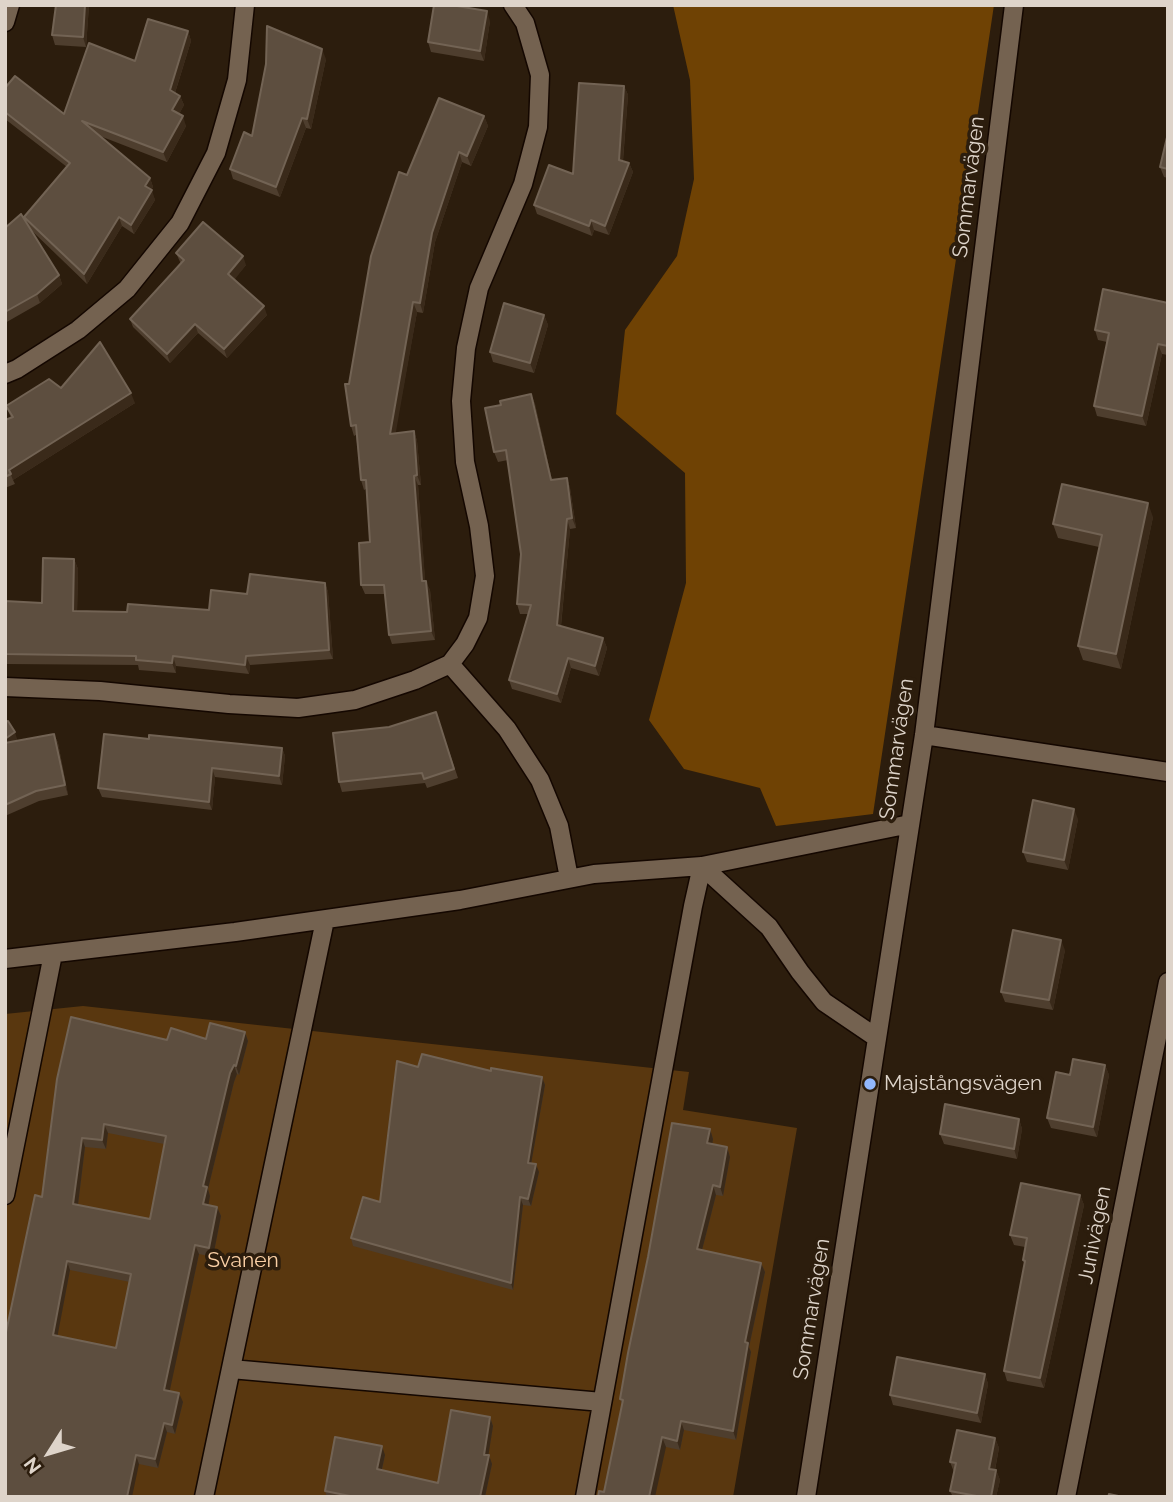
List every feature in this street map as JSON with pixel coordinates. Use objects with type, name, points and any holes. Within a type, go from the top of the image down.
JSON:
[{"type":"street","points":[[5,22],[10,5]]},
{"type":"street","points":[[5,374],[78,330],[127,289],[180,223],[216,153],[237,80],[246,5]]},
{"type":"street","points":[[5,687],[100,691],[298,708],[355,700],[415,680],[450,664],[478,618],[485,576],[479,526],[465,462],[461,401],[466,348],[480,288],[523,184],[538,127],[540,75],[525,23],[513,5]]},
{"type":"street","name":"Sommarvägen","points":[[806,1497],[924,735],[1014,5]]},
{"type":"street","points":[[450,664],[507,729],[540,780],[559,826],[569,878]]},
{"type":"street","points":[[924,735],[1168,772]]},
{"type":"street","points":[[5,959],[325,920],[460,900],[594,874],[702,866],[910,824]]},
{"type":"street","points":[[702,866],[769,927],[824,1002],[877,1038]]},
{"type":"street","points":[[585,1497],[702,866]]},
{"type":"street","points":[[204,1497],[325,920]]},
{"type":"street","points":[[5,1195],[53,954]]},
{"type":"street","name":"Junivägen","points":[[1066,1497],[1168,982]]},
{"type":"street","points":[[231,1369],[602,1402]]},
{"type":"green space","name":"Svanen","points":[[83,1006],[689,1072],[683,1110],[797,1128],[733,1497],[5,1497],[5,1014]]},
{"type":"shaded area","points":[[673,5],[994,5],[873,814],[776,826],[760,788],[684,769],[649,720],[686,583],[685,473],[616,414],[625,330],[677,256],[694,179],[690,80]]},
{"type":"building","points":[[56,5],[85,5],[83,37],[52,35]]},
{"type":"building","points":[[434,5],[487,11],[480,51],[428,42]]},
{"type":"building","points":[[148,19],[188,31],[170,90],[180,96],[172,110],[183,116],[163,152],[82,121],[150,178],[145,186],[152,190],[131,225],[119,217],[84,274],[24,217],[70,163],[5,112],[5,88],[15,76],[64,114],[89,43],[135,61]]},
{"type":"building","points":[[267,26],[322,49],[307,119],[302,118],[276,187],[230,169],[244,132],[252,136],[266,64]]},
{"type":"building","points":[[579,83],[624,86],[619,160],[629,163],[605,226],[591,220],[589,226],[534,205],[549,165],[573,174]]},
{"type":"building","points":[[439,98],[484,116],[467,156],[459,152],[432,233],[420,303],[413,302],[390,434],[414,431],[417,475],[414,476],[422,581],[426,581],[431,631],[389,635],[384,585],[361,585],[359,543],[370,542],[366,480],[361,480],[356,425],[351,426],[345,384],[349,384],[371,256],[399,172],[407,175]]},
{"type":"building","points":[[1168,133],[1168,169],[1160,167]]},
{"type":"building","points":[[21,214],[59,275],[37,294],[5,312],[5,228]]},
{"type":"building","points":[[203,222],[243,256],[228,274],[264,306],[224,349],[195,324],[167,354],[130,319],[184,260],[176,253]]},
{"type":"building","points":[[1103,289],[1168,303],[1168,346],[1158,344],[1142,416],[1094,406],[1109,333],[1095,330]]},
{"type":"building","points":[[504,303],[544,315],[530,363],[490,352]]},
{"type":"building","points":[[100,342],[131,393],[9,470],[11,474],[5,477],[5,420],[13,417],[6,406],[49,379],[61,388]]},
{"type":"building","points":[[531,394],[551,480],[567,478],[572,518],[567,519],[557,625],[603,638],[595,666],[568,658],[557,694],[509,680],[531,605],[517,604],[521,554],[506,450],[494,452],[485,408],[501,405],[500,401]]},
{"type":"building","points":[[1062,484],[1148,503],[1116,654],[1078,646],[1102,535],[1053,524]]},
{"type":"building","points":[[43,558],[74,559],[73,611],[127,612],[128,604],[209,610],[211,590],[247,594],[250,574],[325,583],[329,650],[246,656],[245,665],[173,656],[172,663],[136,660],[136,656],[5,654],[5,601],[42,603]]},
{"type":"building","points":[[436,712],[454,769],[424,779],[422,773],[339,782],[333,733],[389,727]]},
{"type":"building","points":[[8,721],[15,732],[5,739],[5,722]]},
{"type":"building","points":[[54,734],[65,785],[36,791],[5,805],[5,743]]},
{"type":"building","points":[[104,734],[149,739],[149,735],[282,748],[279,776],[212,768],[209,802],[98,788]]},
{"type":"building","points":[[1033,800],[1074,809],[1064,860],[1023,852]]},
{"type":"building","points":[[1013,930],[1061,940],[1049,1000],[1001,992]]},
{"type":"building","points":[[71,1017],[167,1040],[171,1028],[206,1039],[210,1023],[245,1032],[236,1066],[234,1065],[230,1073],[203,1186],[207,1187],[203,1204],[217,1207],[209,1248],[195,1245],[164,1390],[179,1393],[172,1425],[164,1423],[155,1459],[136,1455],[127,1497],[5,1497],[5,1337],[35,1195],[42,1197],[57,1079]],"holes":[[[104,1124],[166,1136],[150,1219],[73,1204],[82,1138],[102,1140]],[[67,1261],[131,1274],[116,1348],[53,1335]]]},
{"type":"building","points":[[422,1054],[491,1071],[491,1068],[542,1077],[528,1163],[536,1164],[528,1199],[520,1197],[511,1283],[351,1238],[363,1197],[380,1202],[397,1061],[418,1067]]},
{"type":"building","points":[[1073,1059],[1105,1065],[1093,1127],[1047,1118],[1056,1072],[1070,1075]]},
{"type":"building","points":[[945,1104],[1019,1119],[1014,1149],[940,1134]]},
{"type":"building","points":[[672,1123],[710,1129],[707,1143],[727,1147],[720,1187],[713,1185],[697,1249],[761,1263],[745,1342],[748,1343],[733,1431],[681,1421],[677,1441],[662,1437],[649,1497],[598,1497],[599,1491],[604,1492],[623,1400],[620,1399],[628,1353]]},
{"type":"building","points":[[1021,1183],[1080,1195],[1040,1378],[1004,1371],[1025,1261],[1027,1238],[1010,1235]]},
{"type":"building","points":[[897,1357],[985,1374],[977,1413],[890,1395]]},
{"type":"building","points":[[451,1410],[490,1417],[484,1455],[489,1455],[480,1497],[355,1497],[325,1491],[335,1437],[382,1446],[377,1469],[438,1483]]},
{"type":"building","points":[[957,1430],[995,1438],[989,1469],[996,1470],[991,1497],[950,1491],[956,1463],[950,1462]]},
{"type":"place","name":"Majstångsvägen","points":[[870,1084]]}]
